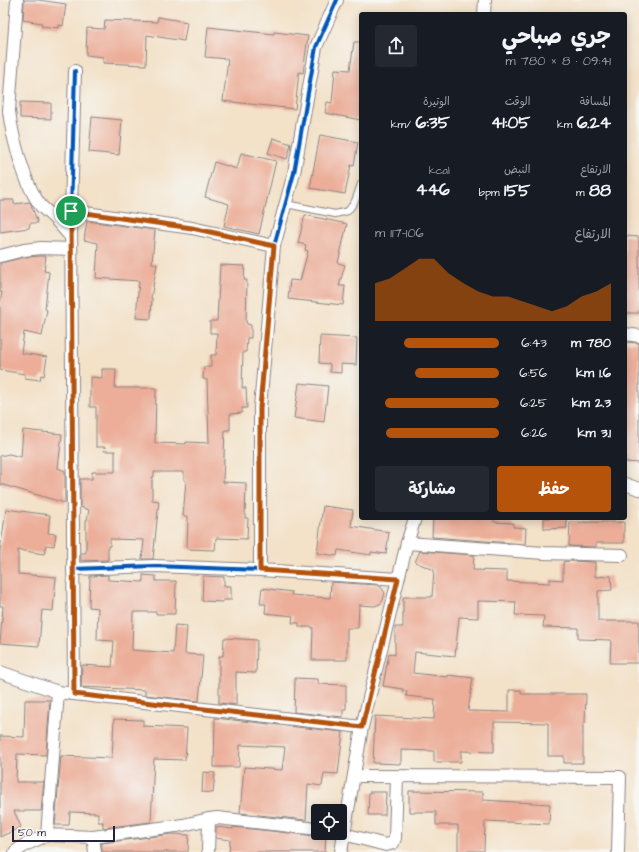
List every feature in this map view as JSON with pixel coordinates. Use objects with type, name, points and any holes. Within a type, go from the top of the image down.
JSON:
[{"type":"street","points":[[18,0],[4,111],[11,126],[30,187],[42,207],[71,243]]},
{"type":"street","points":[[260,570],[260,408],[274,246],[294,173],[316,47],[337,0]]},
{"type":"street","points":[[484,12],[485,0]]},
{"type":"street","points":[[74,694],[71,211],[75,71]]},
{"type":"street","points":[[71,211],[192,228],[274,246]]},
{"type":"street","points":[[0,256],[24,250],[71,243]]},
{"type":"street","points":[[627,334],[639,336]]},
{"type":"street","points":[[627,485],[639,489]]},
{"type":"street","points":[[347,810],[362,727],[407,543],[414,520]]},
{"type":"street","points":[[407,543],[544,553],[622,555]]},
{"type":"street","points":[[74,568],[154,566],[260,570],[398,579]]},
{"type":"street","points":[[0,672],[58,692],[362,727]]},
{"type":"street","points":[[47,835],[58,692]]},
{"type":"street","points":[[354,776],[620,776],[618,852]]},
{"type":"street","points":[[347,835],[386,844],[393,842],[395,838],[397,777]]},
{"type":"street","points":[[15,852],[25,845],[47,835],[93,837],[183,825],[217,818],[311,828]]},
{"type":"street","points":[[208,852],[209,819]]},
{"type":"street","points":[[93,837],[95,852]]},
{"type":"street","points":[[341,852],[342,840]]},
{"type":"lane","points":[[286,204],[335,214],[348,211],[355,201],[359,190]]},
{"type":"building","points":[[24,0],[38,0],[66,4],[63,26],[59,25],[59,28],[41,26],[42,23],[23,20]]},
{"type":"building","points":[[158,17],[187,22],[184,41],[147,35],[146,65],[103,63],[103,57],[86,55],[87,28],[104,29],[105,20],[157,22]]},
{"type":"building","points":[[208,27],[308,36],[303,73],[299,72],[295,109],[223,101],[228,59],[205,57]]},
{"type":"building","points":[[354,42],[359,42],[359,120],[325,113],[327,102],[332,103],[335,69],[350,70]]},
{"type":"building","points":[[20,102],[51,103],[51,119],[20,118]]},
{"type":"building","points":[[92,117],[122,120],[119,155],[89,152]]},
{"type":"building","points":[[320,135],[358,142],[354,166],[351,165],[345,194],[310,188]]},
{"type":"building","points":[[273,138],[291,144],[287,159],[268,153]]},
{"type":"building","points":[[241,153],[276,161],[259,234],[224,226],[229,204],[205,197],[214,162],[237,169]]},
{"type":"building","points":[[0,200],[14,200],[14,204],[30,202],[38,223],[30,223],[29,228],[0,232]]},
{"type":"building","points":[[305,215],[347,224],[338,263],[345,265],[339,286],[345,286],[343,305],[288,299],[290,280],[300,281],[308,251],[305,250],[306,245],[298,243]]},
{"type":"building","points":[[87,221],[155,230],[152,263],[157,264],[151,298],[151,319],[136,318],[139,281],[96,278],[98,243],[84,240]]},
{"type":"building","points":[[627,236],[639,237],[639,313],[627,313]]},
{"type":"building","points":[[46,256],[44,271],[49,272],[45,309],[47,310],[42,336],[24,332],[21,353],[47,357],[44,376],[41,375],[40,380],[25,378],[25,374],[0,370],[0,303],[2,292],[0,292],[0,263],[25,257]]},
{"type":"building","points":[[220,265],[245,266],[244,280],[247,280],[246,323],[251,325],[251,338],[247,338],[246,352],[243,352],[242,388],[246,388],[247,408],[242,408],[242,413],[230,414],[230,430],[225,430],[223,482],[246,483],[245,518],[248,518],[247,539],[216,538],[215,550],[187,549],[188,516],[183,516],[186,481],[184,480],[184,472],[154,472],[154,477],[152,477],[152,500],[159,501],[153,559],[142,559],[144,540],[110,539],[110,546],[108,546],[108,560],[81,561],[81,553],[86,553],[86,520],[89,510],[80,507],[80,479],[92,479],[92,472],[115,472],[115,451],[104,451],[105,447],[96,447],[96,407],[90,407],[90,377],[102,378],[102,369],[116,369],[115,388],[156,388],[155,443],[209,443],[207,380],[203,379],[204,367],[211,367],[211,355],[216,355],[217,333],[210,333],[210,321],[217,321]]},
{"type":"building","points":[[320,336],[357,338],[356,365],[341,364],[341,373],[330,372],[330,364],[319,363]]},
{"type":"building","points":[[627,342],[639,343],[639,463],[627,462]]},
{"type":"building","points":[[299,383],[328,386],[324,422],[294,418]]},
{"type":"building","points":[[23,430],[62,434],[58,468],[65,471],[65,503],[0,484],[0,456],[9,454],[21,457]]},
{"type":"building","points":[[323,506],[353,510],[351,526],[389,532],[386,554],[371,552],[371,555],[338,550],[337,556],[317,553]]},
{"type":"building","points":[[6,509],[50,515],[48,533],[56,534],[54,546],[46,545],[44,554],[18,550],[18,574],[56,577],[53,611],[42,610],[39,646],[0,643],[3,606],[0,606],[0,552]]},
{"type":"building","points":[[433,520],[494,520],[494,522],[513,523],[513,527],[526,528],[525,544],[432,537]]},
{"type":"building","points":[[544,520],[566,520],[567,528],[544,529]]},
{"type":"building","points":[[570,522],[624,522],[624,543],[596,543],[596,547],[569,546]]},
{"type":"building","points":[[420,551],[474,555],[473,570],[507,571],[507,581],[550,583],[550,579],[563,580],[563,562],[569,561],[595,562],[595,577],[611,576],[612,590],[598,591],[598,621],[639,621],[639,663],[610,663],[611,640],[578,639],[578,628],[543,627],[544,616],[515,615],[516,602],[478,601],[478,618],[459,617],[455,656],[415,652],[413,673],[473,678],[468,711],[509,712],[509,690],[521,690],[521,694],[586,694],[585,723],[583,723],[583,763],[564,763],[564,756],[548,756],[548,723],[494,722],[494,752],[461,751],[461,762],[434,762],[434,751],[401,750],[401,764],[373,763],[375,716],[434,719],[435,699],[406,696],[407,691],[403,691],[403,689],[383,686],[389,653],[395,655],[395,627],[403,627],[403,597],[432,597],[434,570],[415,562]]},
{"type":"building","points":[[108,575],[108,580],[143,582],[143,575],[156,576],[156,581],[176,581],[175,614],[133,612],[132,650],[173,653],[175,625],[187,626],[185,654],[203,655],[199,701],[145,695],[145,690],[81,687],[82,665],[112,667],[114,641],[97,640],[98,608],[89,607],[90,576]]},
{"type":"building","points":[[203,576],[224,577],[224,586],[231,586],[231,600],[223,600],[223,602],[202,601]]},
{"type":"building","points":[[331,582],[377,585],[381,587],[385,593],[380,604],[375,606],[359,605],[358,628],[347,628],[347,660],[312,660],[313,627],[299,627],[299,623],[292,623],[293,616],[265,613],[266,604],[260,604],[262,588],[292,592],[291,595],[330,598]]},
{"type":"building","points":[[224,638],[257,640],[256,673],[236,672],[236,705],[219,703],[219,656],[223,656]]},
{"type":"building","points":[[295,678],[318,679],[318,684],[346,685],[346,709],[343,709],[343,717],[294,712]]},
{"type":"building","points":[[25,700],[50,700],[46,755],[17,754],[16,782],[44,782],[41,811],[14,811],[21,827],[0,837],[0,736],[24,737]]},
{"type":"building","points":[[215,718],[343,732],[338,774],[324,773],[322,786],[308,784],[306,820],[240,813],[244,767],[282,770],[285,747],[240,745],[239,767],[214,767]]},
{"type":"building","points":[[114,719],[143,720],[143,726],[187,728],[185,760],[154,759],[151,822],[103,828],[103,822],[98,822],[98,813],[70,812],[69,825],[55,825],[61,756],[112,758]]},
{"type":"building","points":[[203,772],[215,773],[213,793],[202,792]]},
{"type":"building","points":[[409,791],[483,792],[483,800],[550,804],[549,824],[485,821],[484,851],[458,851],[458,825],[436,825],[436,812],[409,812]]},
{"type":"building","points":[[369,792],[386,792],[385,815],[368,815]]},
{"type":"building","points":[[216,827],[233,829],[233,827],[311,835],[311,840],[326,840],[325,852],[229,852],[230,840],[216,838]]},
{"type":"building","points":[[173,834],[189,835],[188,852],[102,852],[102,843]]},
{"type":"cycle path","points":[[73,569],[154,566],[260,570],[260,408],[274,246],[294,173],[316,47],[337,0]]},
{"type":"cycle path","points":[[74,694],[71,211],[75,71]]},
{"type":"route","points":[[71,211],[192,228],[274,246],[260,408],[260,570],[398,579],[362,727],[74,694],[71,211]]}]
